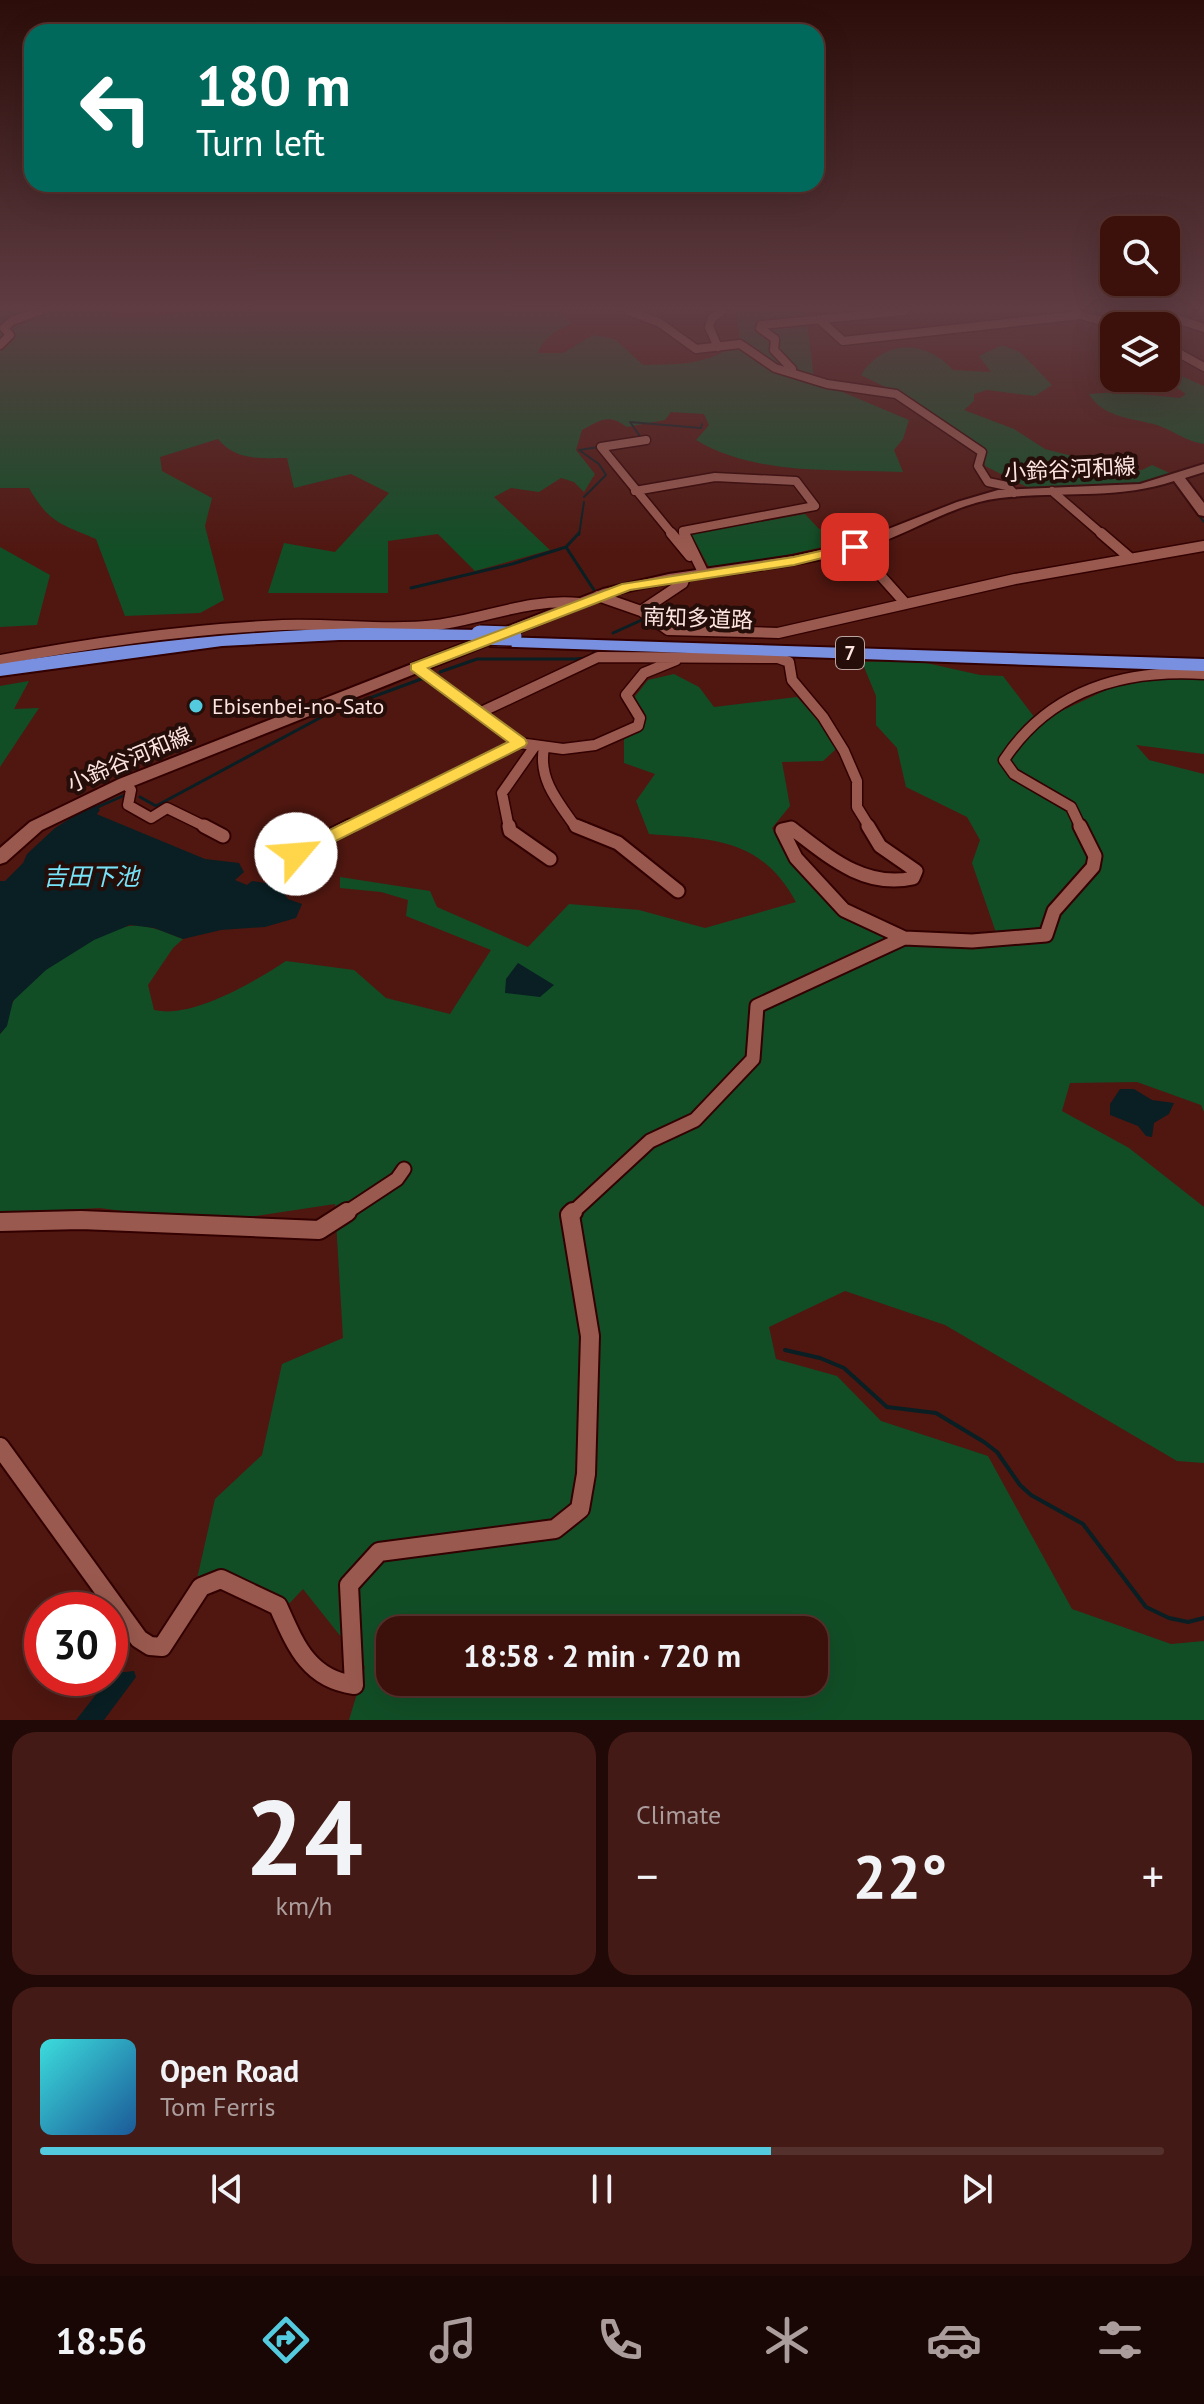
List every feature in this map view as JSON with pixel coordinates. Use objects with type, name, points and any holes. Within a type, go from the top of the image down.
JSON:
[{"type":"highway","name":"南知多道路","points":[[0,670],[156,647],[239,639],[385,633],[1204,665]]},
{"type":"highway","name":"南知多道路","points":[[0,679],[51,672],[60,666],[164,653],[310,641],[488,638],[1204,658]]},
{"type":"main road","name":"小鈴谷河和線","points":[[0,858],[36,826],[125,783],[598,596],[703,572],[794,561],[855,547],[976,499],[1014,493],[1141,488],[1179,479],[1204,468]]},
{"type":"main road","points":[[1179,479],[1204,512]]},
{"type":"street","points":[[877,391],[896,394],[982,452],[978,466],[988,482],[1007,486],[1014,493]]},
{"type":"street","points":[[646,440],[601,447],[703,572]]},
{"type":"street","points":[[635,491],[715,477],[796,481],[815,506],[683,531],[703,572]]},
{"type":"street","points":[[1052,491],[1130,558]]},
{"type":"street","points":[[598,596],[641,611],[668,630],[683,634],[778,633],[1015,579],[1204,546]]},
{"type":"street","points":[[855,547],[906,604]]},
{"type":"street","points":[[641,611],[683,583],[685,577]]},
{"type":"street","points":[[0,660],[85,644],[214,630],[299,625],[435,625],[488,612],[560,601],[579,603]]},
{"type":"street","points":[[479,713],[598,657],[778,658],[789,662],[792,680],[823,717],[844,751],[857,781],[857,807],[880,846],[916,871],[913,878],[903,882],[872,880],[833,860],[791,828],[782,830],[796,858],[844,910],[904,938],[972,941],[1046,935],[1054,911],[1093,867],[1095,856],[1071,807],[1014,774],[1004,760],[1014,740],[1040,716],[1121,677],[1155,672],[1204,674]]},
{"type":"street","points":[[416,667],[519,743],[539,747],[595,745],[638,726],[640,718],[626,695],[644,673],[681,657]]},
{"type":"street","points":[[272,865],[519,743]]},
{"type":"street","points":[[539,747],[502,793],[510,831],[550,859]]},
{"type":"street","points":[[539,747],[550,790],[575,826],[599,831],[638,854],[678,891]]},
{"type":"street","points":[[125,783],[131,790],[128,805],[131,809],[151,818],[167,808],[223,836]]},
{"type":"street","points":[[0,1447],[139,1639],[150,1646],[162,1647],[201,1587],[221,1579],[278,1606],[299,1652],[331,1682],[354,1685],[349,1585],[379,1552],[555,1529],[580,1509],[586,1474],[590,1336],[570,1215],[650,1141],[695,1120],[753,1059],[757,1006],[904,938]]},
{"type":"street","points":[[0,1222],[81,1220],[319,1230],[397,1179],[404,1169]]},
{"type":"green space","points":[[0,391],[841,391],[909,420],[903,439],[894,450],[903,472],[796,468],[744,460],[696,440],[709,425],[704,414],[671,412],[665,420],[627,427],[610,419],[594,423],[582,430],[576,450],[595,474],[584,492],[574,482],[561,478],[539,492],[511,488],[494,497],[550,550],[475,571],[438,534],[388,541],[388,593],[268,593],[284,543],[335,552],[389,493],[351,474],[294,488],[287,458],[241,455],[218,439],[160,457],[162,471],[212,498],[205,526],[224,600],[200,613],[125,616],[96,539],[50,516],[29,488],[0,488]]},
{"type":"green space","points":[[894,391],[983,391],[974,394],[974,401],[964,410],[1014,429],[1045,449],[1126,470],[1142,470],[1152,465],[1174,475],[1138,485],[1029,488],[985,466],[984,451]]},
{"type":"green space","points":[[997,391],[1042,391],[1035,396]]},
{"type":"green space","points":[[1182,391],[1204,391],[1204,444],[1157,425],[1110,413],[1089,394],[1118,392],[1180,398],[1186,394]]},
{"type":"green space","points":[[805,514],[819,529],[852,521],[878,529],[816,549],[709,567],[691,534]]},
{"type":"green space","points":[[0,547],[50,575],[37,625],[0,627]]},
{"type":"green space","points":[[913,660],[980,675],[1003,676],[1038,722],[1123,682],[1154,676],[1204,678],[1204,754],[1136,745],[1149,760],[1204,774],[1204,1112],[1201,1105],[1137,1082],[1070,1083],[1062,1111],[1129,1148],[1204,1207],[1204,1463],[1177,1461],[945,1325],[845,1291],[769,1327],[776,1359],[837,1376],[881,1421],[988,1456],[1072,1609],[1171,1644],[1204,1641],[1204,1720],[349,1720],[365,1667],[303,1589],[286,1607],[222,1573],[197,1579],[215,1499],[262,1455],[282,1364],[343,1338],[335,1204],[210,1223],[100,1208],[0,1213],[0,1034],[14,1000],[35,978],[66,955],[100,936],[136,925],[183,939],[173,948],[148,985],[154,1010],[186,1009],[204,1004],[240,988],[286,961],[354,970],[386,998],[450,1014],[491,950],[406,916],[408,900],[381,892],[340,888],[340,877],[430,891],[437,907],[528,947],[569,904],[639,910],[705,928],[796,902],[767,865],[751,854],[714,841],[649,834],[636,801],[655,774],[624,763],[624,738],[643,727],[644,711],[633,699],[648,680],[674,674],[699,687],[714,707],[797,697],[817,719],[836,749],[823,761],[782,762],[790,806],[772,828],[792,863],[846,920],[906,946],[1001,947],[972,863],[980,840],[967,817],[906,787],[897,748],[876,725],[876,696],[862,662]]},
{"type":"green space","points":[[29,681],[14,709],[39,708],[0,767],[0,686]]},
{"type":"water","name":"吉田下池","points":[[94,813],[205,859],[239,863],[244,872],[235,880],[247,885],[252,881],[279,885],[288,899],[302,904],[296,918],[265,927],[221,930],[183,939],[154,928],[130,925],[94,940],[46,970],[13,1001],[7,1026],[0,1034],[0,881],[5,881],[23,863],[27,854],[55,828],[77,814],[80,817]]},
{"type":"water","points":[[518,963],[554,985],[540,997],[505,993],[506,979]]},
{"type":"water","points":[[1120,1089],[1134,1089],[1152,1100],[1174,1103],[1169,1114],[1154,1123],[1152,1137],[1146,1136],[1138,1126],[1110,1115],[1110,1104]]},
{"type":"water","points":[[134,1671],[136,1677],[128,1688],[128,1672]]},
{"type":"water","points":[[95,1696],[122,1696],[104,1720],[76,1720]]},
{"type":"waterway","points":[[642,439],[630,422],[701,428],[702,424]]},
{"type":"waterway","points":[[584,497],[606,475],[599,464],[579,450],[599,447]]},
{"type":"waterway","points":[[579,535],[584,502]]},
{"type":"waterway","points":[[1200,517],[1204,522]]},
{"type":"waterway","points":[[566,547],[579,533]]},
{"type":"waterway","points":[[411,588],[512,564],[566,547]]},
{"type":"waterway","points":[[566,547],[594,590]]},
{"type":"waterway","points":[[613,633],[644,619]]},
{"type":"waterway","points":[[440,672],[477,659],[575,659],[588,658],[595,651]]},
{"type":"waterway","points":[[140,797],[156,806],[329,713],[424,678]]},
{"type":"waterway","points":[[91,810],[125,795]]},
{"type":"waterway","points":[[78,815],[91,810]]},
{"type":"waterway","points":[[785,1350],[820,1358],[844,1368],[887,1407],[936,1413],[984,1442],[997,1452],[1020,1485],[1031,1495],[1083,1524],[1146,1607],[1169,1618],[1188,1622],[1204,1618]]},
{"type":"place","name":"Ebisenbei-no-Sato","points":[[196,706]]},
{"type":"route","points":[[296,854],[519,743],[416,667],[608,592],[666,579],[794,561],[855,547]]}]
